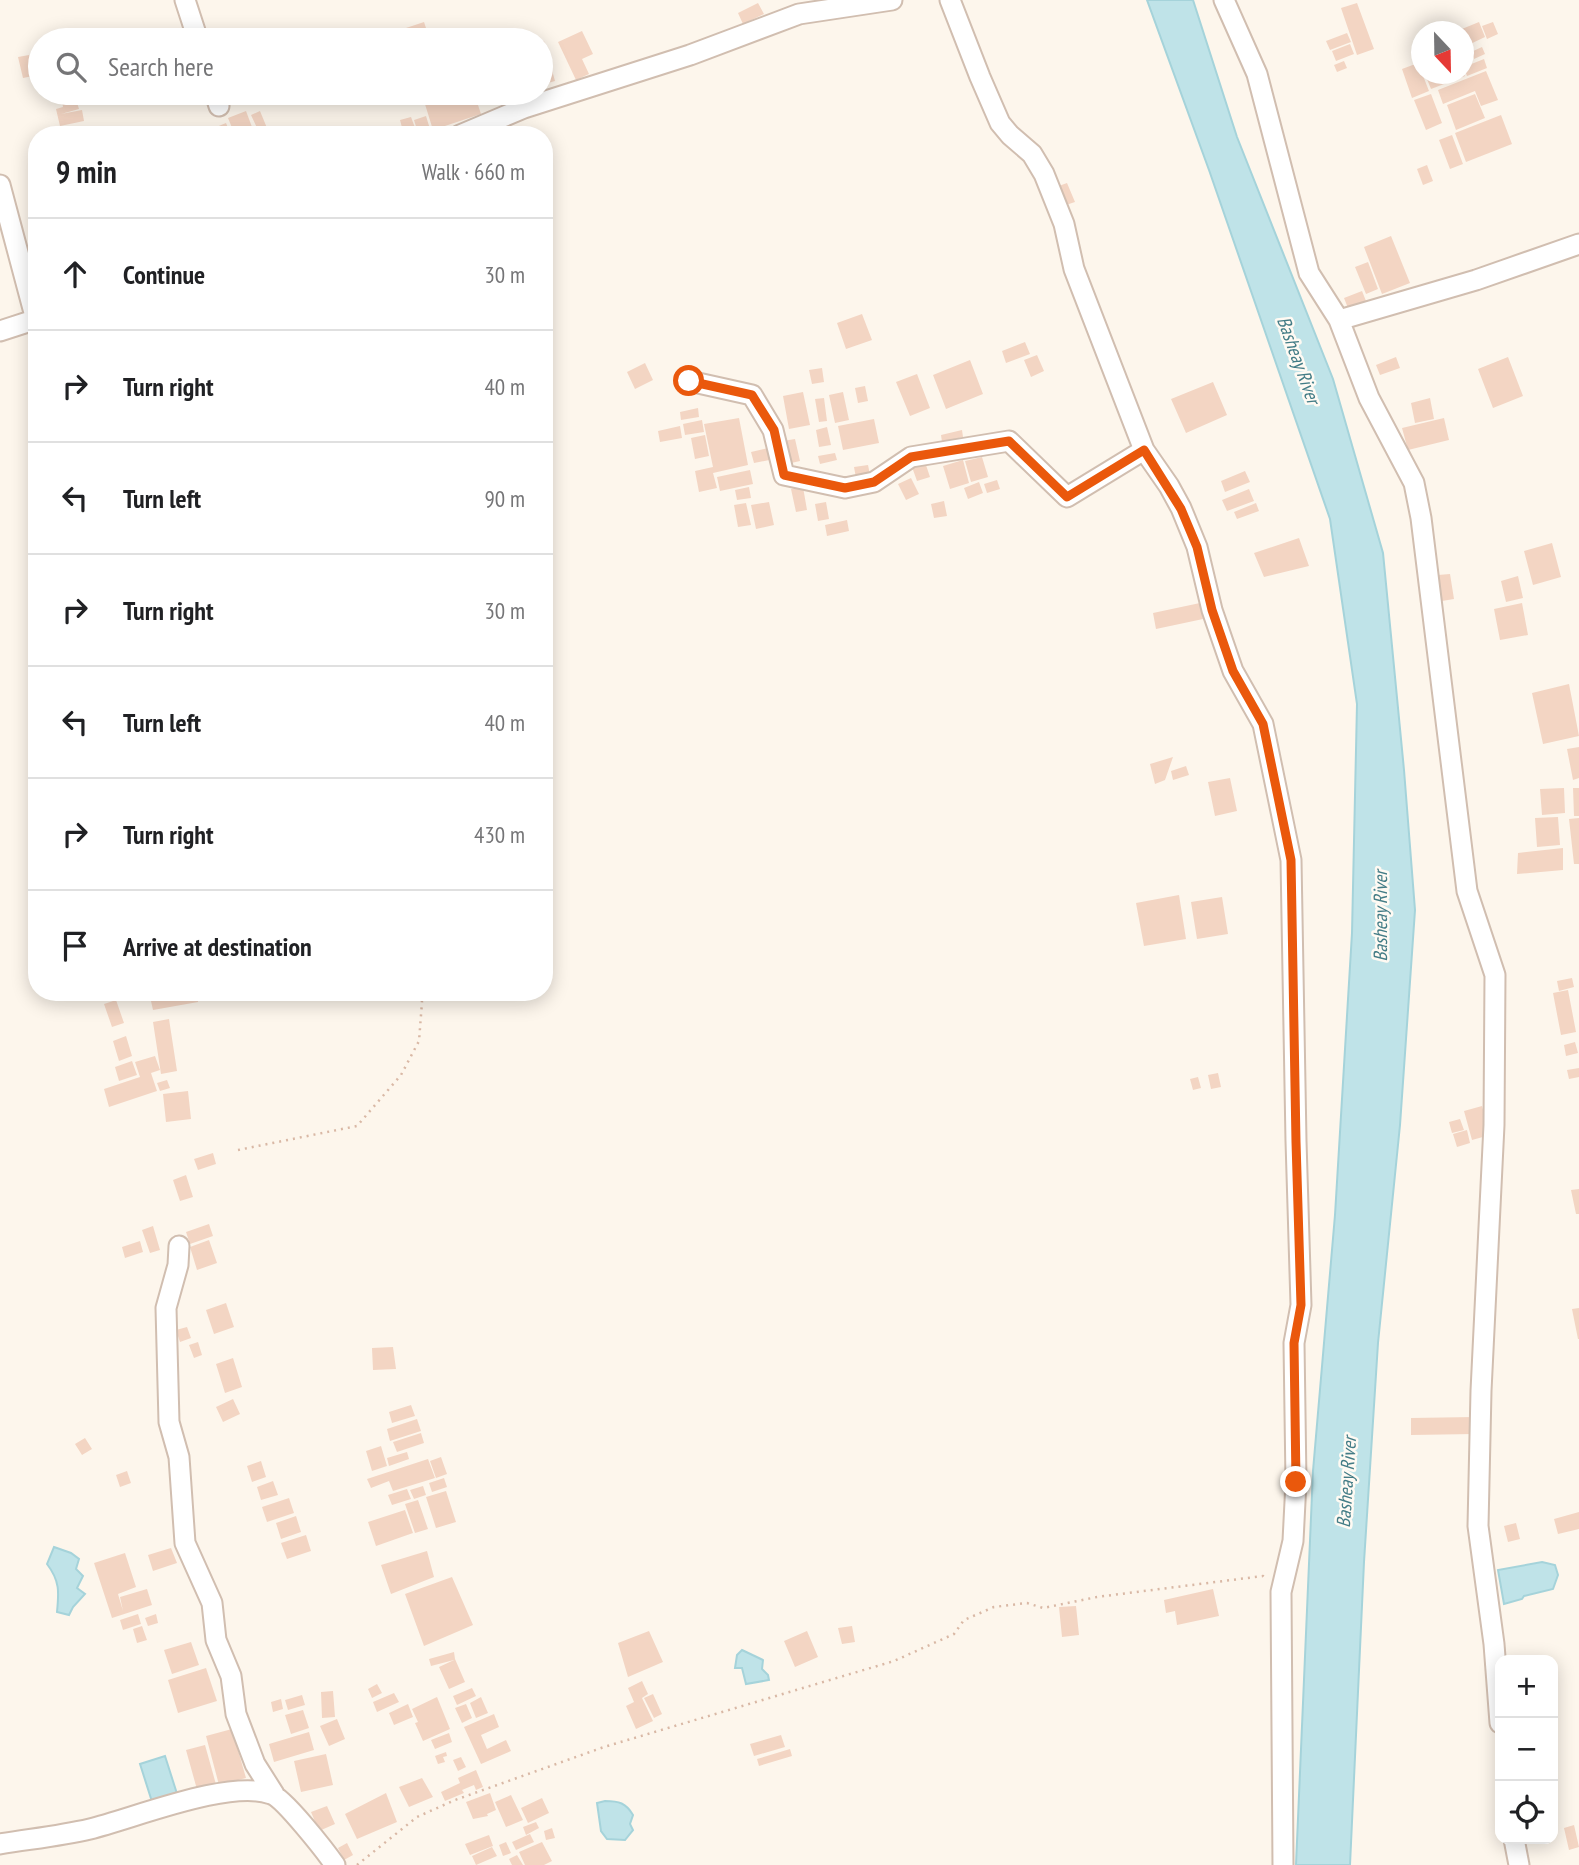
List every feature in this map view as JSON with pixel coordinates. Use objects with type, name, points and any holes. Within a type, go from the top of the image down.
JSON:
[{"type":"street","points":[[185,0],[194,28]]},
{"type":"street","points":[[553,99],[690,54],[800,14],[892,0]]},
{"type":"street","points":[[950,0],[979,77],[1000,123],[1032,154],[1044,174],[1064,224],[1074,269],[1144,450],[1181,509],[1197,547],[1212,610],[1233,671],[1263,724],[1291,860],[1301,1305],[1294,1343],[1296,1482],[1293,1541],[1281,1592],[1283,1865]]},
{"type":"street","points":[[1224,0],[1257,74],[1309,273],[1339,320],[1369,398],[1414,483],[1421,518],[1468,891],[1495,975],[1494,1125],[1481,1391],[1478,1525],[1494,1644],[1500,1718]]},
{"type":"street","points":[[481,126],[533,105]]},
{"type":"street","points":[[0,185],[28,289]]},
{"type":"street","points":[[1339,320],[1476,280],[1579,243]]},
{"type":"street","points":[[0,331],[28,322]]},
{"type":"street","points":[[689,381],[752,395],[774,430],[784,475],[845,488],[874,482],[911,457],[1009,441],[1067,497],[1144,450]]},
{"type":"street","points":[[179,1246],[178,1265],[166,1308],[169,1422],[179,1457],[185,1543],[212,1603],[216,1640],[231,1676],[236,1714],[255,1764],[274,1794],[326,1850],[335,1865]]},
{"type":"street","points":[[0,1844],[88,1830],[202,1798],[247,1789],[274,1794]]},
{"type":"street","points":[[1515,1844],[1519,1865]]},
{"type":"path","points":[[238,1150],[357,1126],[401,1075],[419,1041],[422,1001]]},
{"type":"path","points":[[357,1865],[417,1817],[455,1800],[604,1747],[894,1661],[954,1634],[964,1620],[994,1607],[1027,1603],[1042,1608],[1097,1597],[1264,1576],[1281,1592]]},
{"type":"water","name":"Basheay River","points":[[1147,0],[1193,0],[1237,137],[1333,379],[1383,553],[1415,910],[1400,1125],[1378,1343],[1364,1562],[1350,1865],[1296,1865],[1313,1471],[1335,1215],[1352,933],[1357,704],[1330,519]]},
{"type":"water","points":[[54,1547],[79,1559],[76,1569],[83,1576],[77,1588],[85,1594],[69,1615],[57,1612],[58,1587],[47,1564]]},
{"type":"water","points":[[1542,1562],[1555,1565],[1558,1575],[1553,1589],[1504,1604],[1498,1570]]},
{"type":"water","points":[[742,1650],[763,1660],[762,1669],[769,1680],[746,1684],[742,1668],[735,1668],[737,1655]]},
{"type":"water","points":[[165,1756],[179,1800],[154,1808],[140,1764]]},
{"type":"water","points":[[597,1803],[622,1803],[633,1815],[630,1824],[633,1830],[625,1840],[607,1839],[601,1831]]},
{"type":"building","points":[[758,3],[764,14],[743,24],[738,13]]},
{"type":"building","points":[[1357,3],[1374,49],[1357,55],[1341,8]]},
{"type":"building","points":[[424,22],[426,28],[406,28]]},
{"type":"building","points":[[1479,22],[1485,37],[1474,42],[1474,24]]},
{"type":"building","points":[[1493,22],[1498,34],[1487,39],[1482,26]]},
{"type":"building","points":[[582,31],[593,54],[582,59],[589,74],[576,80],[558,42]]},
{"type":"building","points":[[1347,33],[1351,42],[1330,50],[1326,41]]},
{"type":"building","points":[[1350,44],[1354,54],[1336,61],[1332,51]]},
{"type":"building","points":[[1482,47],[1485,54],[1474,59],[1474,51]]},
{"type":"building","points":[[28,55],[28,77],[23,78],[18,57]]},
{"type":"building","points":[[1484,59],[1487,68],[1474,73],[1474,63]]},
{"type":"building","points":[[1344,61],[1347,68],[1337,72],[1334,65]]},
{"type":"building","points":[[1411,66],[1411,84],[1426,84],[1429,91],[1412,98],[1402,69]]},
{"type":"building","points":[[1486,71],[1498,100],[1481,106],[1475,91],[1443,104],[1438,90],[1453,84],[1474,84],[1474,76]]},
{"type":"building","points":[[1429,84],[1444,84],[1431,89]]},
{"type":"building","points":[[1431,94],[1442,123],[1426,130],[1414,100]]},
{"type":"building","points":[[1475,94],[1485,118],[1456,130],[1447,105]]},
{"type":"building","points":[[78,105],[79,109],[61,114],[82,110],[84,121],[60,126],[56,109]]},
{"type":"building","points":[[425,105],[478,105],[481,114],[445,126],[432,126]]},
{"type":"building","points":[[246,111],[252,126],[231,126],[228,118]]},
{"type":"building","points":[[260,111],[266,126],[256,126],[251,115]]},
{"type":"building","points":[[1501,115],[1512,144],[1466,162],[1455,133]]},
{"type":"building","points":[[426,116],[429,126],[416,126],[414,120]]},
{"type":"building","points":[[411,117],[414,126],[402,126],[400,120]]},
{"type":"building","points":[[1452,135],[1463,164],[1450,169],[1439,140]]},
{"type":"building","points":[[1427,165],[1433,181],[1423,185],[1417,169]]},
{"type":"building","points":[[1067,183],[1075,202],[1063,206],[1056,187]]},
{"type":"building","points":[[1391,236],[1410,283],[1382,294],[1364,247]]},
{"type":"building","points":[[1368,262],[1378,289],[1366,294],[1355,267]]},
{"type":"building","points":[[1362,291],[1366,301],[1348,308],[1344,298]]},
{"type":"building","points":[[862,314],[872,340],[846,349],[837,323]]},
{"type":"building","points":[[1025,342],[1030,354],[1006,363],[1002,351]]},
{"type":"building","points":[[1037,355],[1044,371],[1031,377],[1024,360]]},
{"type":"building","points":[[1396,357],[1400,368],[1380,375],[1376,365]]},
{"type":"building","points":[[1508,357],[1523,396],[1493,408],[1478,369]]},
{"type":"building","points":[[970,360],[983,394],[946,409],[933,375]]},
{"type":"building","points":[[645,363],[653,380],[635,389],[627,372]]},
{"type":"building","points":[[822,368],[824,382],[812,384],[809,370]]},
{"type":"building","points":[[917,374],[930,408],[910,416],[896,382]]},
{"type":"building","points":[[1213,382],[1227,415],[1186,433],[1171,399]]},
{"type":"building","points":[[865,386],[868,401],[858,403],[855,388]]},
{"type":"building","points":[[803,392],[810,425],[789,429],[783,396]]},
{"type":"building","points":[[843,392],[849,420],[835,423],[829,395]]},
{"type":"building","points":[[824,398],[827,421],[819,422],[815,399]]},
{"type":"building","points":[[1430,398],[1434,419],[1415,423],[1411,403]]},
{"type":"building","points":[[698,408],[699,417],[681,420],[680,412]]},
{"type":"building","points":[[739,418],[748,465],[713,473],[717,488],[699,492],[695,471],[713,467],[704,424]]},
{"type":"building","points":[[1444,418],[1449,440],[1408,450],[1402,428]]},
{"type":"building","points":[[874,419],[879,443],[843,450],[838,426]]},
{"type":"building","points":[[702,420],[704,432],[685,435],[683,424]]},
{"type":"building","points":[[680,426],[682,438],[660,442],[658,431]]},
{"type":"building","points":[[827,427],[831,445],[819,447],[816,430]]},
{"type":"building","points":[[962,430],[963,437],[942,442],[941,435]]},
{"type":"building","points":[[705,435],[709,456],[695,459],[691,438]]},
{"type":"building","points":[[795,439],[800,461],[787,464],[783,441]]},
{"type":"building","points":[[772,447],[774,459],[754,463],[751,452]]},
{"type":"building","points":[[835,453],[837,460],[820,464],[818,456]]},
{"type":"building","points":[[982,457],[988,477],[971,482],[965,461]]},
{"type":"building","points":[[963,460],[969,483],[950,489],[943,466]]},
{"type":"building","points":[[925,462],[930,477],[917,481],[912,467]]},
{"type":"building","points":[[868,465],[870,475],[856,478],[854,467]]},
{"type":"building","points":[[750,470],[753,484],[720,491],[717,477]]},
{"type":"building","points":[[1245,471],[1250,482],[1225,492],[1221,481]]},
{"type":"building","points":[[911,478],[919,494],[906,500],[898,484]]},
{"type":"building","points":[[997,480],[1000,489],[987,493],[984,484]]},
{"type":"building","points":[[979,482],[983,493],[968,499],[964,488]]},
{"type":"building","points":[[749,487],[751,498],[737,500],[735,490]]},
{"type":"building","points":[[803,487],[807,510],[796,512],[791,489]]},
{"type":"building","points":[[1249,489],[1254,501],[1227,511],[1222,500]]},
{"type":"building","points":[[944,501],[947,516],[934,518],[931,504]]},
{"type":"building","points":[[769,502],[774,525],[756,529],[751,505]]},
{"type":"building","points":[[826,502],[829,519],[818,521],[815,504]]},
{"type":"building","points":[[746,503],[751,525],[738,527],[734,505]]},
{"type":"building","points":[[1256,503],[1259,511],[1237,519],[1234,512]]},
{"type":"building","points":[[847,520],[849,531],[827,536],[825,525]]},
{"type":"building","points":[[1299,538],[1309,566],[1264,577],[1254,553]]},
{"type":"building","points":[[1552,543],[1561,577],[1533,585],[1524,551]]},
{"type":"building","points":[[1450,574],[1454,599],[1442,601],[1438,575]]},
{"type":"building","points":[[1518,576],[1523,598],[1506,602],[1501,581]]},
{"type":"building","points":[[1200,603],[1203,619],[1156,629],[1153,613]]},
{"type":"building","points":[[1522,603],[1528,635],[1500,640],[1494,609]]},
{"type":"building","points":[[1569,684],[1579,736],[1543,744],[1532,693]]},
{"type":"building","points":[[1579,747],[1579,778],[1573,780],[1567,749]]},
{"type":"building","points":[[1173,757],[1165,780],[1155,784],[1150,764]]},
{"type":"building","points":[[1186,766],[1189,775],[1173,780],[1171,771]]},
{"type":"building","points":[[1230,778],[1237,811],[1215,816],[1208,782]]},
{"type":"building","points":[[1564,788],[1565,813],[1542,815],[1540,789]]},
{"type":"building","points":[[1573,788],[1579,788],[1579,816],[1574,816]]},
{"type":"building","points":[[1558,817],[1560,845],[1537,847],[1535,818]]},
{"type":"building","points":[[1579,818],[1579,864],[1574,864],[1569,819]]},
{"type":"building","points":[[1563,848],[1563,870],[1517,874],[1518,853]]},
{"type":"building","points":[[1179,895],[1186,939],[1144,946],[1136,903]]},
{"type":"building","points":[[1222,897],[1228,934],[1197,939],[1191,902]]},
{"type":"building","points":[[1572,978],[1574,987],[1559,991],[1557,981]]},
{"type":"building","points":[[1568,990],[1576,1032],[1561,1035],[1553,993]]},
{"type":"building","points":[[116,1001],[124,1023],[112,1027],[104,1004]]},
{"type":"building","points":[[151,1001],[198,1001],[198,1002],[153,1010]]},
{"type":"building","points":[[169,1019],[177,1071],[161,1074],[153,1022]]},
{"type":"building","points":[[126,1036],[132,1056],[119,1061],[113,1041]]},
{"type":"building","points":[[1575,1042],[1578,1053],[1566,1056],[1564,1045]]},
{"type":"building","points":[[155,1056],[160,1070],[151,1073],[157,1091],[109,1107],[104,1089],[140,1077],[135,1062]]},
{"type":"building","points":[[132,1061],[137,1075],[119,1081],[115,1067]]},
{"type":"building","points":[[1579,1068],[1579,1077],[1569,1079],[1567,1070]]},
{"type":"building","points":[[1218,1073],[1221,1087],[1211,1089],[1208,1075]]},
{"type":"building","points":[[1198,1077],[1201,1088],[1193,1090],[1190,1079]]},
{"type":"building","points":[[167,1080],[170,1088],[160,1091],[157,1083]]},
{"type":"building","points":[[188,1091],[191,1119],[166,1122],[163,1094]]},
{"type":"building","points":[[1482,1106],[1490,1135],[1472,1140],[1464,1111]]},
{"type":"building","points":[[1460,1119],[1464,1130],[1452,1133],[1449,1122]]},
{"type":"building","points":[[1467,1130],[1470,1143],[1457,1147],[1453,1134]]},
{"type":"building","points":[[213,1153],[216,1164],[198,1170],[194,1159]]},
{"type":"building","points":[[186,1175],[193,1197],[180,1201],[173,1180]]},
{"type":"building","points":[[1579,1189],[1579,1214],[1576,1214],[1571,1190]]},
{"type":"building","points":[[209,1224],[213,1236],[190,1244],[186,1232]]},
{"type":"building","points":[[153,1226],[160,1250],[150,1253],[142,1230]]},
{"type":"building","points":[[209,1240],[217,1263],[197,1270],[190,1247]]},
{"type":"building","points":[[140,1241],[143,1252],[125,1258],[122,1247]]},
{"type":"building","points":[[226,1303],[234,1327],[214,1334],[206,1310]]},
{"type":"building","points":[[1579,1308],[1579,1339],[1578,1339],[1572,1309]]},
{"type":"building","points":[[187,1327],[191,1338],[180,1342],[176,1330]]},
{"type":"building","points":[[198,1342],[202,1355],[194,1358],[189,1345]]},
{"type":"building","points":[[393,1347],[396,1369],[373,1370],[372,1348]]},
{"type":"building","points":[[233,1358],[242,1387],[225,1393],[216,1364]]},
{"type":"building","points":[[233,1399],[240,1414],[223,1422],[216,1407]]},
{"type":"building","points":[[411,1405],[415,1416],[392,1423],[389,1412]]},
{"type":"building","points":[[1474,1417],[1474,1434],[1411,1435],[1411,1418]]},
{"type":"building","points":[[417,1419],[421,1431],[390,1441],[387,1429]]},
{"type":"building","points":[[421,1433],[424,1443],[397,1452],[393,1442]]},
{"type":"building","points":[[85,1438],[92,1449],[82,1455],[75,1444]]},
{"type":"building","points":[[381,1446],[387,1466],[372,1471],[366,1451]]},
{"type":"building","points":[[407,1452],[409,1459],[389,1466],[387,1458]]},
{"type":"building","points":[[441,1457],[447,1474],[436,1478],[430,1461]]},
{"type":"building","points":[[428,1459],[435,1478],[393,1491],[389,1481],[371,1488],[367,1479]]},
{"type":"building","points":[[261,1461],[266,1477],[252,1482],[247,1466]]},
{"type":"building","points":[[127,1471],[131,1483],[120,1487],[116,1475]]},
{"type":"building","points":[[444,1478],[447,1487],[432,1492],[429,1483]]},
{"type":"building","points":[[273,1481],[278,1495],[261,1500],[257,1487]]},
{"type":"building","points":[[423,1486],[426,1495],[414,1499],[410,1490]]},
{"type":"building","points":[[407,1489],[411,1499],[392,1505],[388,1495]]},
{"type":"building","points":[[446,1491],[456,1522],[436,1528],[426,1497]]},
{"type":"building","points":[[289,1498],[294,1513],[267,1522],[262,1507]]},
{"type":"building","points":[[418,1500],[428,1529],[415,1533],[405,1504]]},
{"type":"building","points":[[405,1510],[413,1533],[376,1546],[368,1522]]},
{"type":"building","points":[[1579,1512],[1579,1529],[1558,1534],[1554,1519]]},
{"type":"building","points":[[296,1516],[301,1532],[281,1539],[276,1523]]},
{"type":"building","points":[[1516,1523],[1520,1539],[1508,1542],[1504,1526]]},
{"type":"building","points":[[306,1535],[311,1551],[287,1559],[281,1543]]},
{"type":"building","points":[[171,1548],[177,1563],[153,1571],[148,1555]]},
{"type":"building","points":[[427,1551],[434,1577],[391,1594],[381,1565]]},
{"type":"building","points":[[125,1553],[136,1587],[118,1594],[123,1611],[120,1597],[147,1589],[152,1605],[112,1618],[94,1563]]},
{"type":"building","points":[[452,1577],[473,1625],[424,1646],[405,1594]]},
{"type":"building","points":[[1213,1589],[1219,1616],[1177,1625],[1175,1611],[1166,1613],[1164,1600]]},
{"type":"building","points":[[1076,1606],[1079,1635],[1062,1637],[1059,1607]]},
{"type":"building","points":[[138,1614],[141,1624],[123,1630],[120,1620]]},
{"type":"building","points":[[156,1614],[158,1623],[148,1626],[145,1618]]},
{"type":"building","points":[[142,1626],[147,1640],[137,1643],[133,1629]]},
{"type":"building","points":[[852,1626],[855,1642],[842,1644],[838,1628]]},
{"type":"building","points":[[649,1631],[663,1662],[628,1677],[618,1643]]},
{"type":"building","points":[[807,1631],[818,1657],[795,1667],[784,1641]]},
{"type":"building","points":[[191,1642],[199,1665],[172,1674],[164,1650]]},
{"type":"building","points":[[454,1652],[465,1682],[449,1689],[439,1667],[454,1660],[431,1666],[429,1659]]},
{"type":"building","points":[[206,1668],[217,1701],[178,1713],[168,1680]]},
{"type":"building","points":[[642,1681],[648,1694],[642,1698],[653,1721],[636,1729],[626,1706],[634,1702],[628,1688]]},
{"type":"building","points":[[377,1684],[382,1693],[372,1698],[368,1689]]},
{"type":"building","points":[[472,1688],[476,1696],[457,1705],[453,1696]]},
{"type":"building","points":[[333,1691],[335,1717],[322,1718],[321,1692]]},
{"type":"building","points":[[394,1693],[399,1702],[377,1712],[373,1702]]},
{"type":"building","points":[[653,1694],[662,1714],[654,1718],[644,1698]]},
{"type":"building","points":[[302,1695],[305,1705],[288,1710],[285,1700]]},
{"type":"building","points":[[437,1697],[450,1729],[423,1741],[412,1709]]},
{"type":"building","points":[[481,1697],[488,1713],[476,1718],[470,1703]]},
{"type":"building","points":[[281,1699],[283,1709],[273,1712],[271,1702]]},
{"type":"building","points":[[408,1704],[413,1717],[394,1725],[389,1713]]},
{"type":"building","points":[[466,1704],[472,1718],[462,1723],[455,1708]]},
{"type":"building","points":[[303,1710],[309,1728],[291,1734],[285,1715]]},
{"type":"building","points":[[494,1714],[499,1727],[481,1735],[487,1749],[506,1740],[511,1751],[481,1764],[464,1727]]},
{"type":"building","points":[[337,1719],[345,1739],[329,1746],[320,1726]]},
{"type":"building","points":[[232,1729],[246,1778],[219,1785],[206,1736]]},
{"type":"building","points":[[309,1732],[314,1750],[274,1762],[269,1744]]},
{"type":"building","points":[[449,1733],[452,1742],[435,1749],[431,1740]]},
{"type":"building","points":[[781,1735],[785,1747],[754,1756],[750,1744]]},
{"type":"building","points":[[205,1745],[217,1788],[198,1793],[186,1750]]},
{"type":"building","points":[[790,1749],[792,1756],[759,1766],[757,1759]]},
{"type":"building","points":[[446,1752],[447,1756],[443,1757],[445,1762],[438,1764],[435,1756]]},
{"type":"building","points":[[326,1754],[333,1785],[301,1792],[294,1761]]},
{"type":"building","points":[[461,1757],[466,1767],[458,1771],[453,1760]]},
{"type":"building","points":[[476,1770],[483,1787],[476,1790],[474,1785],[462,1790],[464,1793],[445,1801],[441,1792],[460,1783],[458,1778]]},
{"type":"building","points":[[422,1778],[433,1797],[409,1807],[399,1787]]},
{"type":"building","points":[[386,1793],[397,1822],[357,1839],[345,1814]]},
{"type":"building","points":[[490,1793],[496,1810],[487,1814],[488,1816],[473,1819],[466,1802]]},
{"type":"building","points":[[511,1795],[523,1820],[506,1827],[495,1802]]},
{"type":"building","points":[[542,1798],[549,1813],[528,1823],[521,1808]]},
{"type":"building","points":[[327,1806],[335,1824],[319,1831],[311,1812]]},
{"type":"building","points":[[536,1822],[539,1828],[526,1835],[523,1827]]},
{"type":"building","points":[[1574,1825],[1579,1847],[1569,1850],[1564,1828]]},
{"type":"building","points":[[552,1828],[555,1838],[546,1840],[544,1831]]},
{"type":"building","points":[[530,1834],[534,1842],[516,1850],[512,1842]]},
{"type":"building","points":[[489,1835],[493,1846],[470,1855],[465,1844]]},
{"type":"building","points":[[506,1842],[511,1853],[503,1856],[499,1845]]},
{"type":"building","points":[[542,1842],[552,1861],[544,1865],[525,1865],[519,1852]]},
{"type":"building","points":[[347,1843],[353,1855],[344,1860],[338,1848]]},
{"type":"building","points":[[492,1847],[497,1856],[476,1865],[472,1856]]},
{"type":"building","points":[[517,1855],[523,1865],[512,1865],[509,1859]]},
{"type":"route","points":[[689,381],[752,395],[774,430],[784,475],[845,488],[874,482],[911,457],[1009,441],[1067,497],[1144,450],[1169,486],[1197,547],[1212,610],[1233,671],[1263,724],[1291,860],[1301,1305],[1294,1343],[1296,1482]]}]
